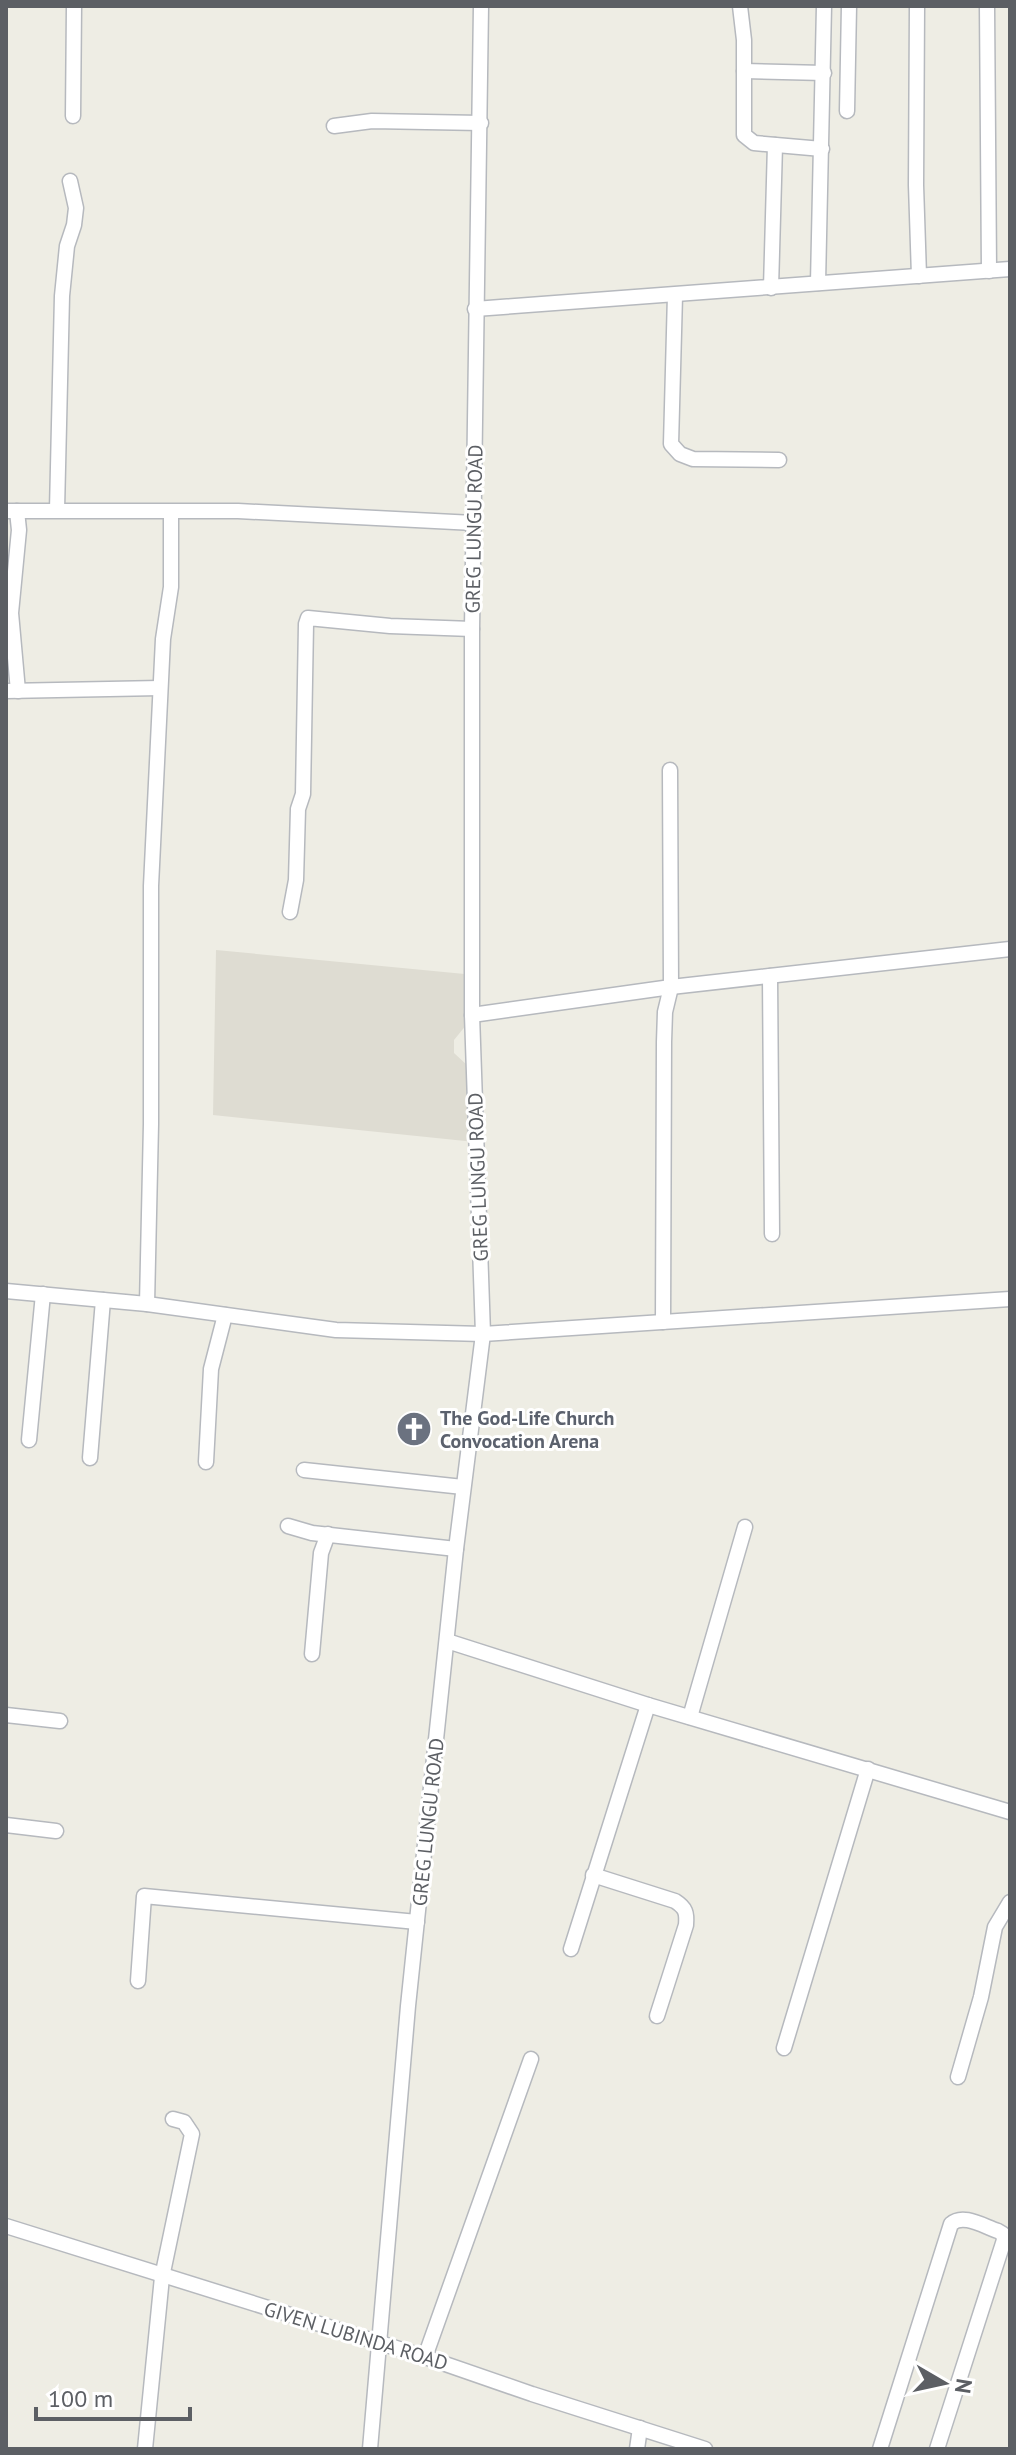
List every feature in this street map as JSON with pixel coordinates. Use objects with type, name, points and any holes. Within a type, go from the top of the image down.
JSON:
[{"type":"street","points":[[73,116],[74,6]]},
{"type":"street","name":"GREG LUNGU ROAD","points":[[370,2449],[417,1922],[456,1549],[483,1334],[472,1015],[472,629],[481,6]]},
{"type":"street","points":[[740,6],[744,40],[744,135],[754,143],[822,149]]},
{"type":"street","points":[[818,283],[824,6]]},
{"type":"street","points":[[847,111],[849,6]]},
{"type":"street","points":[[917,6],[919,276]]},
{"type":"street","points":[[987,6],[989,271]]},
{"type":"street","points":[[744,71],[824,73]]},
{"type":"street","points":[[334,126],[372,121],[481,123]]},
{"type":"street","points":[[771,288],[775,145]]},
{"type":"street","points":[[57,510],[62,296],[67,246],[76,208],[70,181]]},
{"type":"street","points":[[475,309],[1010,269]]},
{"type":"street","points":[[675,295],[671,444],[680,454],[693,459],[779,460]]},
{"type":"street","points":[[160,688],[12,691],[11,613],[19,530],[11,511],[238,511],[474,523]]},
{"type":"street","points":[[147,1304],[151,886],[160,688],[165,618],[171,587],[171,512]]},
{"type":"street","points":[[290,912],[296,880],[298,809],[303,794],[308,618],[390,626],[472,629]]},
{"type":"street","points":[[663,1322],[664,1042],[665,1012],[671,987],[670,770]]},
{"type":"street","points":[[472,1015],[671,987],[1010,949]]},
{"type":"street","points":[[770,976],[772,1234]]},
{"type":"street","points":[[6,1291],[147,1304],[336,1330],[483,1334],[1010,1299]]},
{"type":"street","points":[[29,1440],[43,1294]]},
{"type":"street","points":[[90,1458],[103,1300]]},
{"type":"street","points":[[206,1462],[211,1369],[225,1315]]},
{"type":"street","points":[[304,1470],[463,1487]]},
{"type":"street","points":[[288,1526],[304,1532],[456,1549]]},
{"type":"street","points":[[690,1717],[745,1527]]},
{"type":"street","points":[[312,1654],[321,1553],[328,1534]]},
{"type":"street","points":[[447,1641],[648,1705],[1010,1812]]},
{"type":"street","points":[[571,1949],[648,1705]]},
{"type":"street","points":[[6,1715],[60,1721]]},
{"type":"street","points":[[784,2048],[868,1769]]},
{"type":"street","points":[[6,1825],[56,1831]]},
{"type":"street","points":[[593,1875],[675,1901],[687,1912],[686,1925],[657,2016]]},
{"type":"street","points":[[138,1981],[144,1896],[417,1922]]},
{"type":"street","points":[[958,2077],[981,1997],[995,1927],[1010,1902]]},
{"type":"street","points":[[425,2357],[531,2059]]},
{"type":"street","points":[[145,2449],[162,2277],[192,2134],[184,2122],[173,2119]]},
{"type":"street","points":[[880,2449],[951,2224],[963,2218],[998,2231],[1003,2234],[1004,2240],[937,2449]]},
{"type":"street","name":"GIVEN LUBINDA ROAD","points":[[6,2226],[425,2357],[705,2449]]},
{"type":"street","points":[[637,2449],[640,2428]]},
{"type":"shaded area","points":[[216,950],[475,975],[467,1024],[454,1040],[454,1053],[467,1065],[475,1142],[213,1115]]},
{"type":"place","name":"The God-Life Church Convocation Arena","points":[[414,1429]]}]
